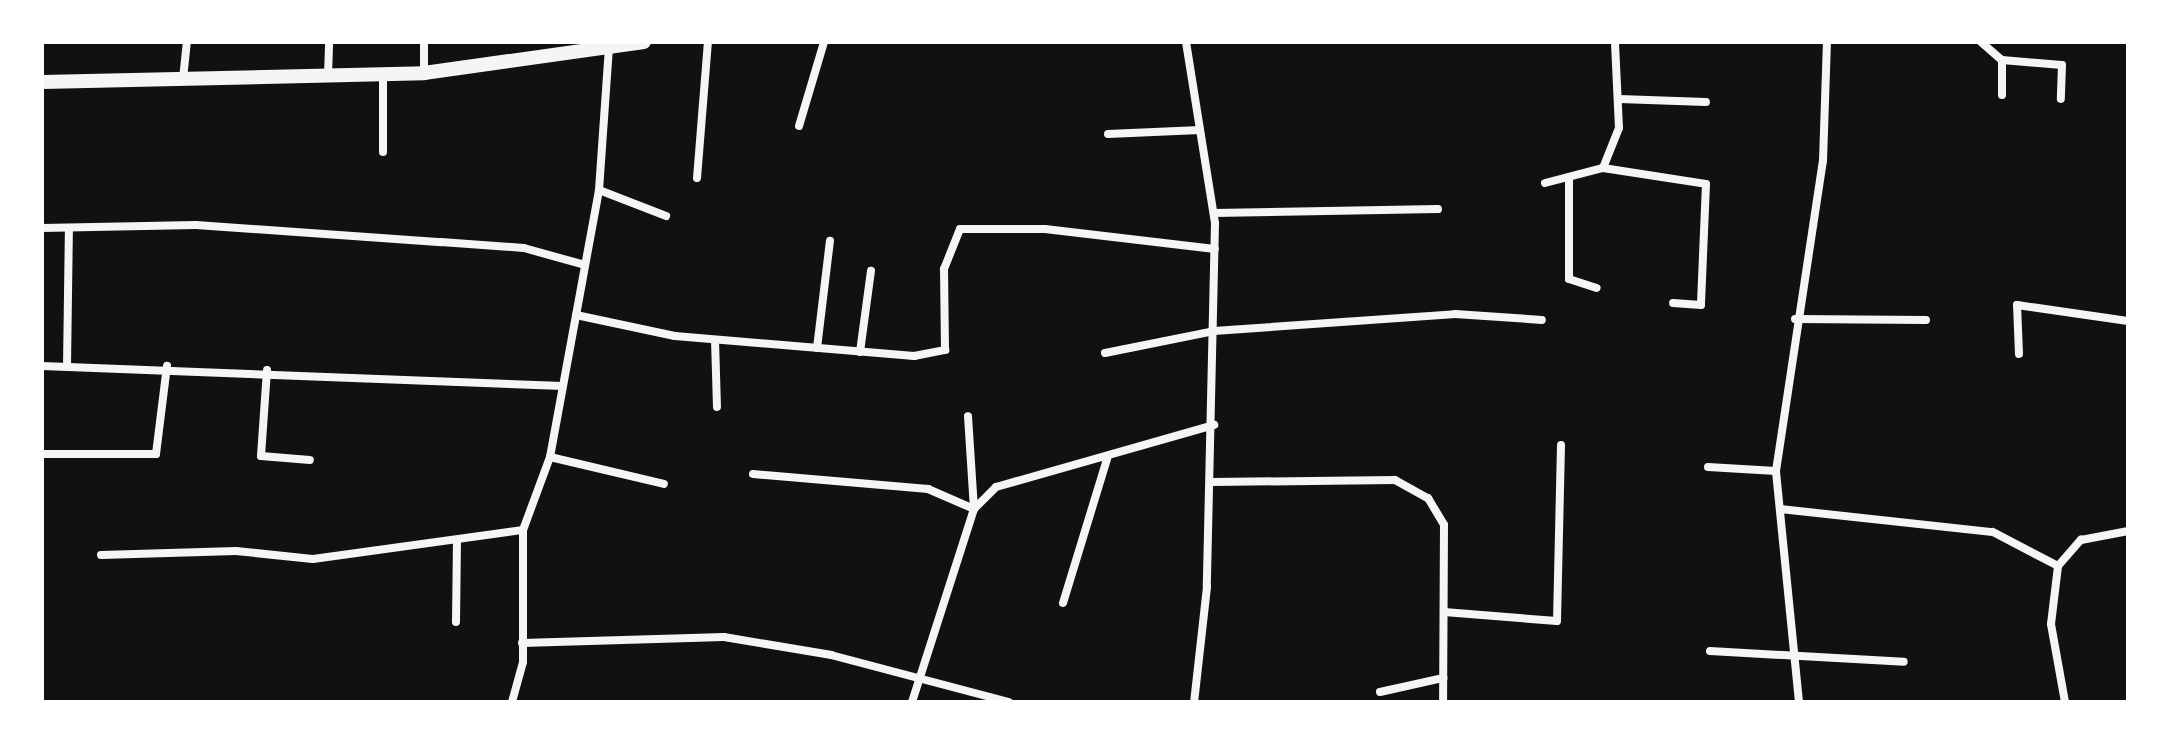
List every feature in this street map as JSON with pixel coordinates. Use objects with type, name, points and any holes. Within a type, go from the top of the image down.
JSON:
[{"type":"street","points":[[183,79],[187,42]]},
{"type":"street","points":[[328,75],[329,42]]},
{"type":"street","points":[[424,42],[424,73]]},
{"type":"street","points":[[561,59],[562,42]]},
{"type":"street","points":[[42,82],[424,73],[561,59],[609,46],[644,42]]},
{"type":"street","points":[[697,178],[708,42]]},
{"type":"street","points":[[799,126],[824,42]]},
{"type":"street","points":[[1186,42],[1214,213],[1215,249],[1214,425],[1194,702]]},
{"type":"street","points":[[1603,168],[1619,128],[1615,42]]},
{"type":"street","points":[[1799,702],[1776,471],[1795,319],[1823,161],[1827,42]]},
{"type":"street","points":[[1981,42],[2002,60],[2062,65],[2061,99]]},
{"type":"street","points":[[512,702],[522,643],[523,530],[550,457],[599,190],[609,46]]},
{"type":"street","points":[[2002,60],[2002,95]]},
{"type":"street","points":[[383,74],[383,152]]},
{"type":"street","points":[[1619,99],[1706,102]]},
{"type":"street","points":[[1108,134],[1200,130]]},
{"type":"street","points":[[1545,183],[1603,168],[1706,184],[1701,305],[1673,303]]},
{"type":"street","points":[[1569,177],[1569,279],[1597,288]]},
{"type":"street","points":[[599,190],[666,216]]},
{"type":"street","points":[[1214,213],[1438,209]]},
{"type":"street","points":[[42,228],[69,231],[196,225],[524,248],[585,265]]},
{"type":"street","points":[[576,315],[715,340],[860,352],[945,350],[944,269],[960,229],[1045,229],[1215,249]]},
{"type":"street","points":[[67,366],[69,231]]},
{"type":"street","points":[[817,348],[830,241]]},
{"type":"street","points":[[860,352],[871,271]]},
{"type":"street","points":[[2019,354],[2017,305],[2128,321]]},
{"type":"street","points":[[1105,353],[1214,331],[1455,314],[1542,320]]},
{"type":"street","points":[[1795,319],[1926,320]]},
{"type":"street","points":[[715,340],[717,407]]},
{"type":"street","points":[[42,366],[167,366],[563,386]]},
{"type":"street","points":[[42,454],[156,454],[167,366]]},
{"type":"street","points":[[267,370],[261,456],[310,460]]},
{"type":"street","points":[[912,702],[974,509],[968,416]]},
{"type":"street","points":[[974,509],[996,487],[1107,459],[1214,425]]},
{"type":"street","points":[[1444,612],[1557,621],[1561,445]]},
{"type":"street","points":[[550,457],[664,484]]},
{"type":"street","points":[[1063,603],[1107,459]]},
{"type":"street","points":[[1708,467],[1776,471]]},
{"type":"street","points":[[753,474],[928,489],[974,509]]},
{"type":"street","points":[[1211,482],[1395,480],[1428,498],[1444,525],[1443,702]]},
{"type":"street","points":[[1780,509],[1993,532],[2058,566]]},
{"type":"street","points":[[101,555],[236,551],[313,559],[457,542],[523,530]]},
{"type":"street","points":[[2065,702],[2051,624],[2058,566],[2081,540],[2128,531]]},
{"type":"street","points":[[456,622],[457,542]]},
{"type":"street","points":[[522,643],[724,637],[831,655],[919,681],[1009,702]]},
{"type":"street","points":[[1710,651],[1795,660],[1904,662]]},
{"type":"street","points":[[1380,692],[1443,678]]}]
